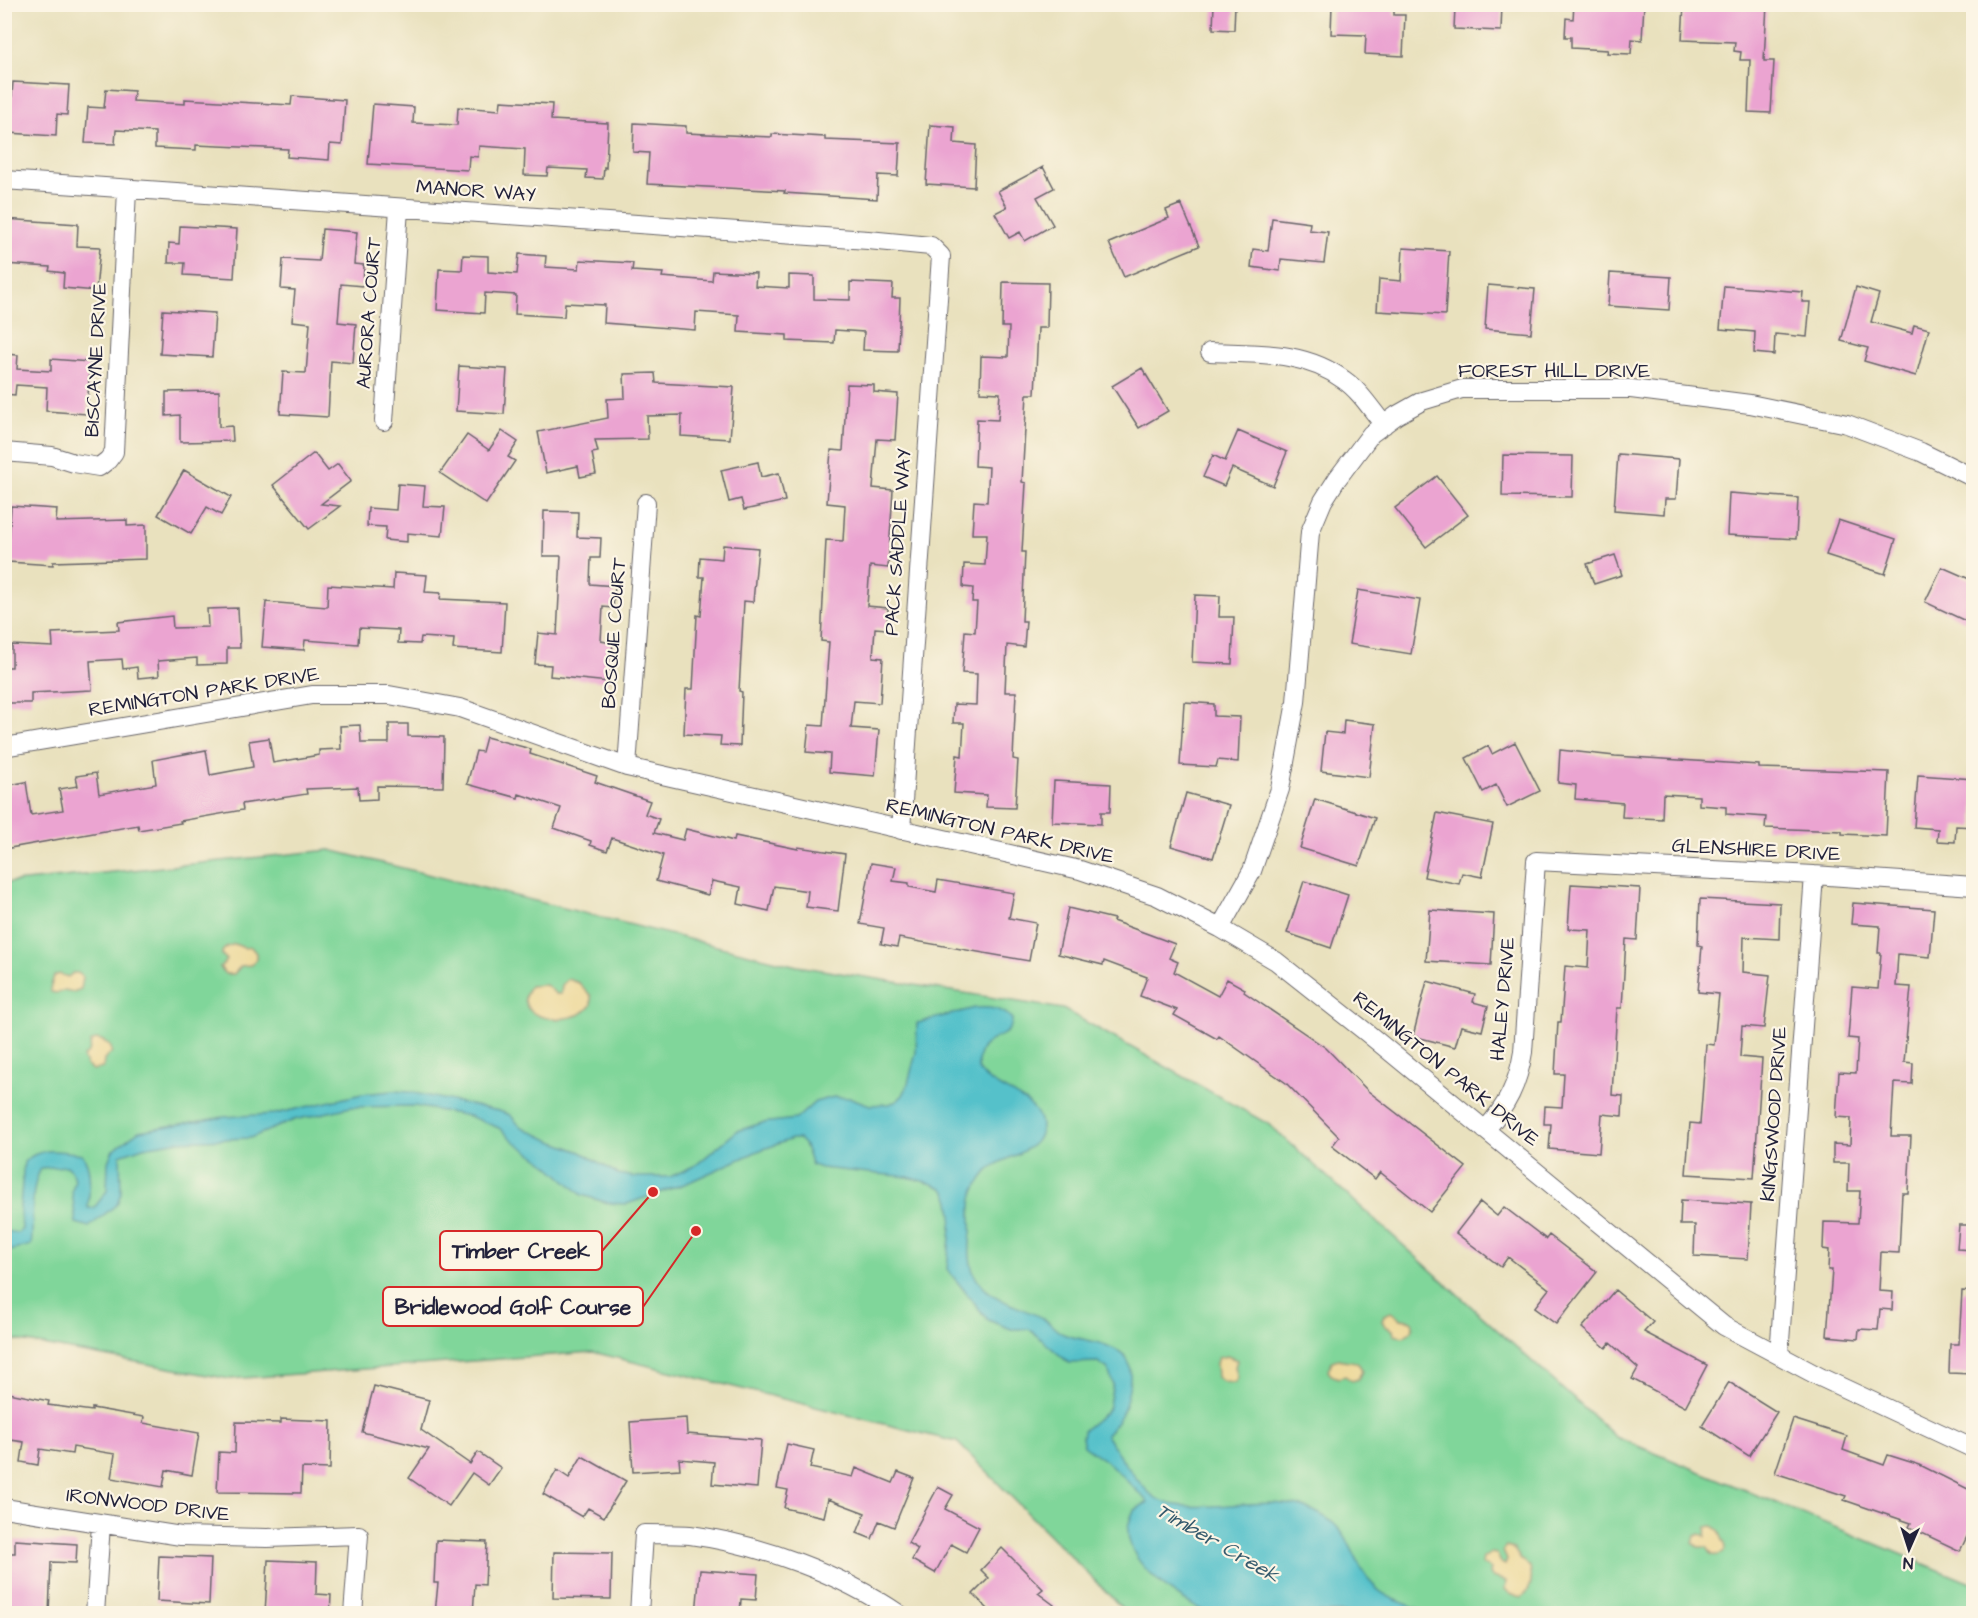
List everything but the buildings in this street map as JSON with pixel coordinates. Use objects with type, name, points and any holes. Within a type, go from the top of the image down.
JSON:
[{"type":"street","name":"MANOR WAY","points":[[4,180],[908,243],[931,246],[941,256]]},
{"type":"street","name":"BISCAYNE DRIVE","points":[[4,452],[52,456],[74,463],[99,467],[114,452],[127,190]]},
{"type":"street","name":"AURORA COURT","points":[[384,421],[399,209]]},
{"type":"street","name":"PACK SADDLE WAY","points":[[901,830],[941,256]]},
{"type":"street","points":[[1210,352],[1281,355],[1316,363],[1344,380],[1361,396],[1384,425]]},
{"type":"street","name":"FOREST HILL DRIVE","points":[[1220,928],[1252,871],[1280,789],[1296,702],[1310,532],[1323,501],[1337,479],[1371,434],[1397,415],[1422,401],[1462,389],[1631,389],[1750,404],[1848,424],[1921,452],[1974,478]]},
{"type":"street","name":"BOSQUE COURT","points":[[627,767],[646,503]]},
{"type":"street","name":"REMINGTON PARK DRIVE","points":[[4,747],[312,695],[389,695],[460,708],[627,767],[1080,870],[1156,896],[1220,928],[1285,968],[1724,1326],[1820,1377],[1974,1449]]},
{"type":"street","name":"GLENSHIRE DRIVE","points":[[1536,861],[1814,875],[1974,886]]},
{"type":"street","name":"HALEY DRIVE","points":[[1485,1130],[1501,1113],[1520,1072],[1536,861]]},
{"type":"street","name":"KINGSWOOD DRIVE","points":[[1779,1355],[1814,875]]},
{"type":"street","name":"IRONWOOD DRIVE","points":[[4,1508],[181,1536],[222,1538],[359,1535],[353,1614]]},
{"type":"street","points":[[95,1614],[101,1524]]},
{"type":"street","points":[[639,1614],[644,1534],[689,1535],[787,1559],[852,1585],[899,1614]]},
{"type":"green space","points":[[330,850],[797,966],[1063,1009],[1270,1125],[1616,1437],[1973,1584],[1973,1613],[1127,1613],[957,1442],[593,1352],[230,1379],[5,1338],[5,883]]},
{"type":"sand","points":[[235,944],[244,948],[251,947],[256,953],[256,959],[251,965],[241,966],[234,974],[225,974],[220,967],[227,960],[222,952],[226,947]]},
{"type":"sand","points":[[73,973],[78,973],[83,977],[81,989],[73,992],[65,990],[57,993],[51,992],[54,976],[59,974],[68,977]]},
{"type":"sand","points":[[568,979],[579,983],[591,996],[591,1005],[583,1013],[558,1019],[546,1018],[535,1014],[527,1007],[525,998],[530,986],[546,985],[556,994],[561,994],[562,985]]},
{"type":"sand","points":[[97,1039],[107,1043],[112,1052],[104,1060],[103,1068],[92,1070],[86,1065],[83,1057],[89,1052],[91,1042]]},
{"type":"sand","points":[[1391,1312],[1399,1318],[1410,1320],[1413,1323],[1412,1331],[1403,1337],[1394,1335],[1393,1330],[1385,1326],[1382,1321],[1384,1315]]},
{"type":"sand","points":[[1227,1356],[1237,1360],[1235,1367],[1238,1378],[1234,1383],[1224,1382],[1217,1377],[1218,1358]]},
{"type":"sand","points":[[1338,1359],[1358,1364],[1362,1371],[1358,1379],[1352,1381],[1345,1376],[1338,1378],[1331,1375],[1328,1371],[1332,1361]]},
{"type":"sand","points":[[1713,1526],[1719,1531],[1726,1547],[1723,1553],[1717,1555],[1712,1555],[1707,1547],[1698,1547],[1693,1542],[1695,1536],[1700,1534],[1706,1536],[1707,1527]]},
{"type":"sand","points":[[1506,1547],[1514,1549],[1521,1560],[1530,1567],[1531,1584],[1521,1597],[1510,1594],[1505,1589],[1506,1581],[1492,1577],[1491,1569],[1482,1564],[1483,1558],[1491,1553],[1497,1554],[1501,1563],[1505,1565],[1507,1560],[1503,1551]]},
{"type":"water","points":[[975,1008],[995,1009],[1004,1012],[1012,1019],[1006,1032],[982,1048],[978,1069],[984,1076],[1030,1105],[1040,1120],[1041,1130],[1039,1137],[1028,1149],[991,1168],[982,1178],[974,1193],[971,1204],[970,1257],[972,1270],[978,1281],[992,1294],[1044,1319],[1063,1334],[1094,1341],[1125,1356],[1130,1369],[1128,1395],[1120,1417],[1106,1435],[1135,1476],[1153,1496],[1167,1503],[1184,1506],[1272,1503],[1311,1510],[1326,1517],[1344,1535],[1360,1567],[1376,1588],[1394,1599],[1430,1613],[1208,1613],[1171,1591],[1147,1570],[1137,1558],[1131,1545],[1128,1529],[1134,1510],[1148,1502],[1110,1464],[1084,1446],[1083,1431],[1108,1410],[1113,1384],[1108,1369],[1098,1362],[1069,1363],[1029,1329],[1011,1329],[988,1320],[947,1269],[952,1216],[950,1201],[942,1188],[908,1177],[821,1168],[812,1165],[804,1144],[799,1139],[792,1139],[758,1151],[687,1183],[627,1204],[608,1203],[582,1195],[548,1165],[499,1128],[469,1116],[414,1106],[351,1107],[294,1120],[250,1138],[180,1141],[143,1147],[120,1155],[121,1193],[117,1204],[89,1227],[76,1223],[72,1191],[75,1179],[72,1171],[67,1166],[41,1168],[33,1197],[31,1245],[10,1251],[5,1250],[5,1231],[18,1233],[22,1229],[20,1206],[24,1162],[30,1157],[51,1151],[82,1154],[89,1173],[88,1208],[94,1208],[107,1191],[108,1162],[113,1150],[139,1131],[224,1117],[275,1114],[362,1094],[410,1092],[499,1111],[510,1115],[520,1126],[581,1152],[618,1174],[635,1177],[670,1177],[696,1165],[737,1131],[762,1123],[796,1119],[815,1102],[834,1097],[851,1098],[870,1105],[897,1101],[907,1087],[916,1053],[917,1023]]},
{"type":"place","name":"Timber Creek","points":[[653,1192]]},
{"type":"place","name":"Bridlewood Golf Course","points":[[696,1231]]}]
